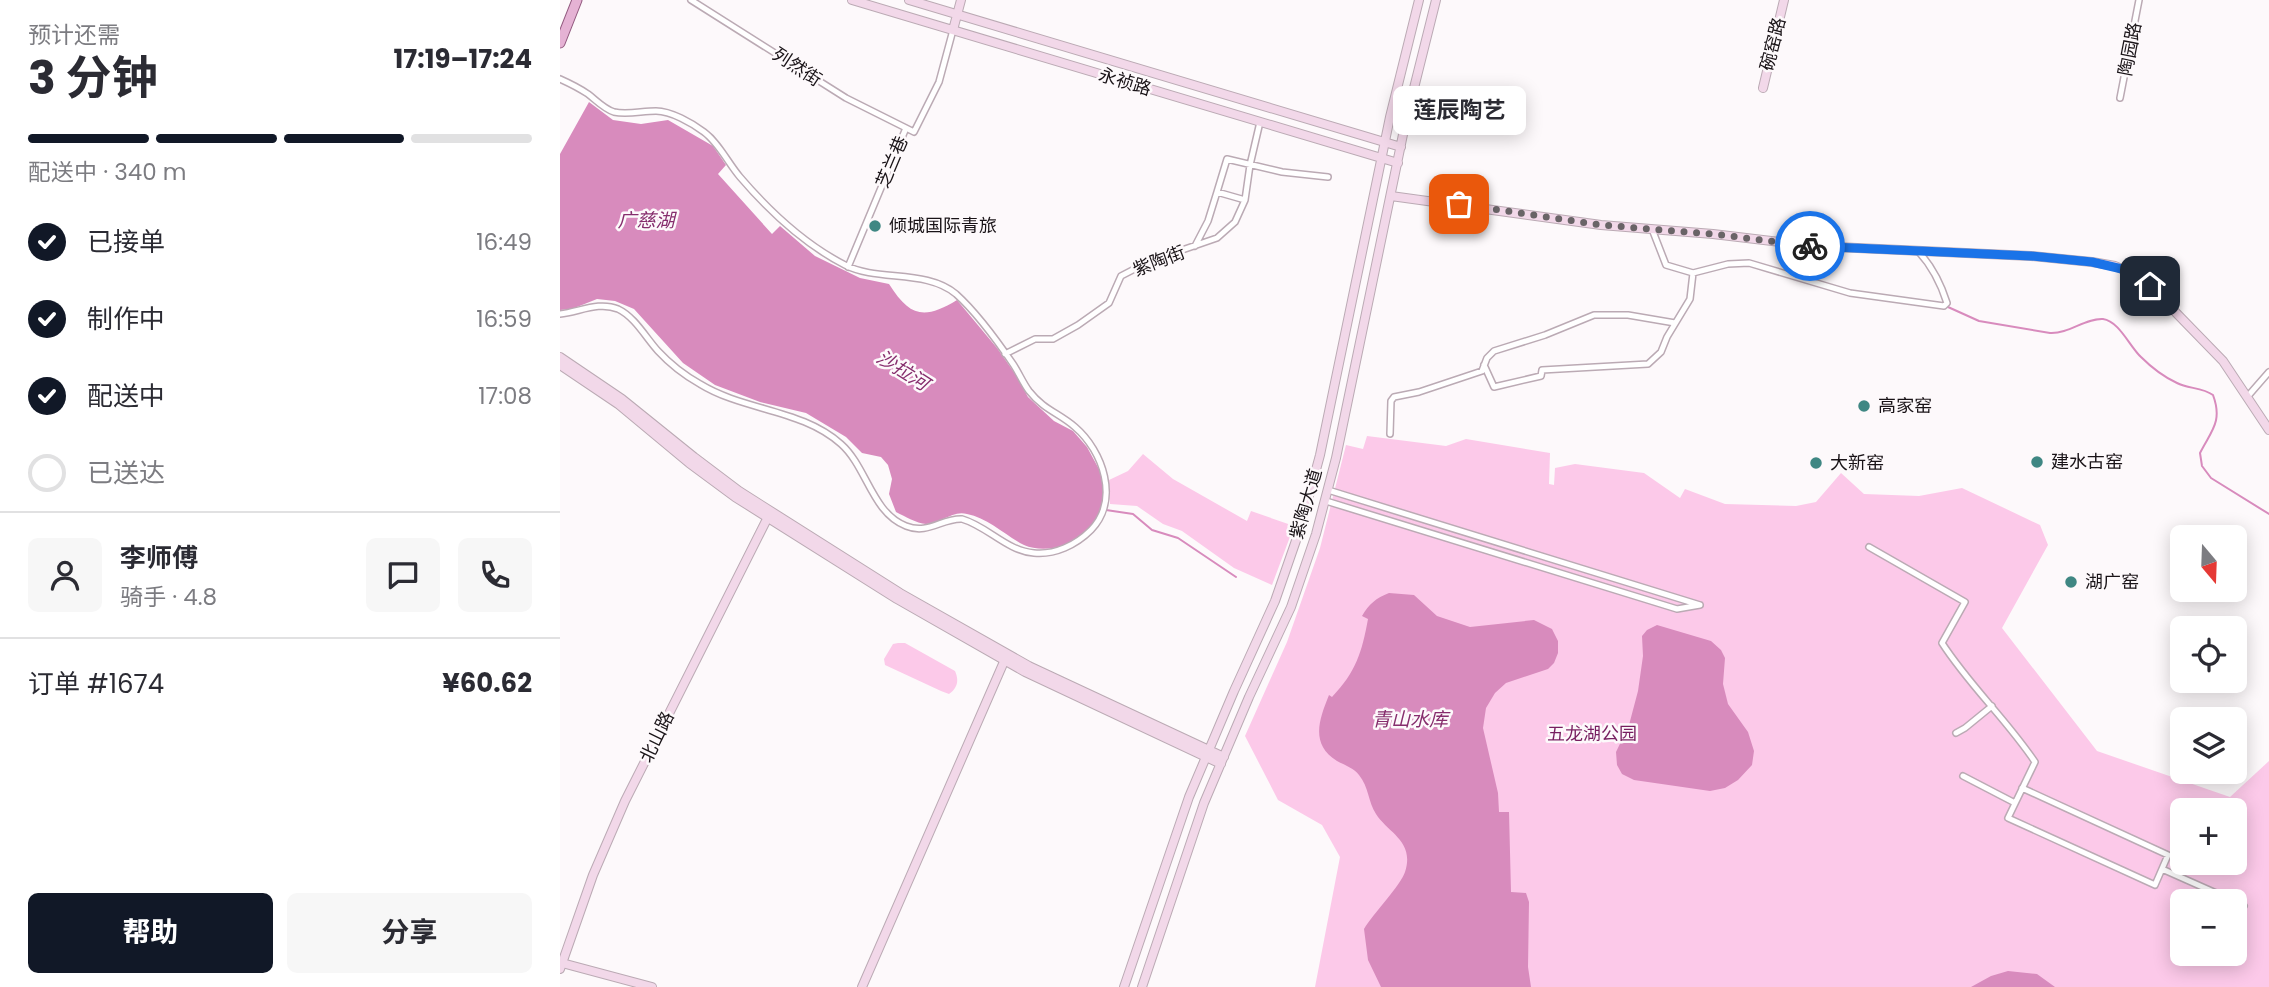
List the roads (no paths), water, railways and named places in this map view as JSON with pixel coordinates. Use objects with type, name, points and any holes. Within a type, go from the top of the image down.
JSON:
[{"type":"main road","points":[[560,43],[577,0]]},
{"type":"main road","name":"永祯路","points":[[852,0],[1398,163]]},
{"type":"main road","name":"永祯路","points":[[909,0],[1401,147]]},
{"type":"main road","points":[[953,30],[961,0]]},
{"type":"main road","name":"紫陶大道","points":[[1124,987],[1177,830],[1207,754],[1275,601],[1300,529],[1320,454],[1385,142],[1419,0]]},
{"type":"main road","name":"紫陶大道","points":[[1142,987],[1200,814],[1291,607],[1326,501],[1401,147],[1436,0]]},
{"type":"main road","name":"碗窑路","points":[[1763,88],[1784,0]]},
{"type":"main road","points":[[1391,195],[1601,225],[1814,246],[2031,256],[2092,262],[2122,269],[2150,286],[2223,361],[2269,430]]},
{"type":"main road","points":[[560,357],[622,399],[769,515]]},
{"type":"main road","points":[[560,365],[618,404],[690,463],[769,515],[1006,657],[1222,761]]},
{"type":"main road","name":"北山路","points":[[561,968],[614,825],[769,515]]},
{"type":"main road","points":[[862,987],[1006,657]]},
{"type":"main road","points":[[561,968],[652,987]]},
{"type":"street","name":"列然街","points":[[691,0],[846,98],[906,128]]},
{"type":"street","name":"陶园路","points":[[2120,98],[2139,0]]},
{"type":"street","name":"芝兰巷","points":[[848,267],[906,128],[914,132],[927,111],[939,82],[953,30]]},
{"type":"street","points":[[560,79],[610,111],[662,112],[702,130],[781,220],[820,252],[848,267],[871,274],[917,279],[948,289],[960,298],[1038,401],[1073,425],[1090,445],[1104,475],[1107,494],[1105,506],[1098,521],[1085,536],[1072,544],[1039,553],[1020,549],[962,519],[953,519],[926,529],[906,526],[884,510],[848,451],[829,436],[806,423],[737,402],[701,384],[675,368],[634,323],[618,310],[598,307],[560,314]]},
{"type":"street","name":"紫陶街","points":[[1005,354],[1035,339],[1053,339],[1061,335],[1109,303],[1121,276],[1150,261],[1217,238],[1235,222],[1245,200],[1260,122]]},
{"type":"street","points":[[1194,247],[1208,221],[1227,159],[1328,177]]},
{"type":"street","points":[[1217,192],[1245,200]]},
{"type":"street","points":[[1653,229],[1666,265],[1693,272],[1749,262],[1850,293],[1944,306],[1947,303],[1930,264],[1918,251]]},
{"type":"street","points":[[1484,365],[1494,387],[1541,376],[1542,370],[1648,364],[1661,352],[1691,296],[1693,272]]},
{"type":"street","points":[[1390,435],[1391,401],[1394,397],[1419,393],[1482,371],[1487,358],[1494,351],[1545,335],[1594,315],[1628,315],[1675,323]]},
{"type":"street","points":[[2248,396],[2269,372]]},
{"type":"street","points":[[1326,501],[1675,609],[1700,605],[1328,490]]},
{"type":"street","points":[[1869,547],[1965,602],[1942,643],[2035,762],[2022,788],[2008,818],[2155,885],[2168,855],[2022,788]]},
{"type":"street","points":[[1956,733],[1992,706]]},
{"type":"street","points":[[1963,776],[2015,803]]},
{"type":"street","points":[[2162,869],[2207,889]]},
{"type":"water","name":"广慈湖","points":[[589,102],[613,120],[641,124],[668,120],[713,146],[726,165],[718,174],[772,234],[780,226],[815,256],[860,278],[889,284],[911,309],[918,312],[935,311],[957,300],[997,348],[1028,397],[1054,421],[1073,431],[1087,447],[1100,471],[1106,503],[1092,527],[1083,536],[1068,544],[1041,549],[1024,545],[990,523],[967,514],[956,514],[926,524],[915,521],[896,512],[889,494],[892,479],[888,465],[881,457],[862,453],[846,437],[806,413],[760,402],[715,385],[683,363],[634,309],[615,301],[597,299],[572,309],[560,310],[560,154]]},
{"type":"water","name":"青山水库","points":[[1389,593],[1414,595],[1437,616],[1470,627],[1534,620],[1552,629],[1558,641],[1558,653],[1548,669],[1506,683],[1495,693],[1486,708],[1483,728],[1498,793],[1499,812],[1509,812],[1511,892],[1526,893],[1529,902],[1528,967],[1531,987],[1381,987],[1368,960],[1364,929],[1402,878],[1407,861],[1406,853],[1399,838],[1376,814],[1359,775],[1328,754],[1323,747],[1319,731],[1329,695],[1332,697],[1347,679],[1360,652],[1368,619],[1362,616],[1373,602]]},
{"type":"water","points":[[1657,625],[1711,641],[1725,658],[1723,684],[1728,704],[1748,732],[1754,751],[1752,765],[1738,780],[1725,788],[1710,791],[1634,780],[1622,774],[1617,765],[1616,752],[1629,725],[1638,691],[1643,656],[1642,636]]},
{"type":"water","points":[[2008,971],[2037,974],[2055,987],[1971,987],[1991,976]]},
{"type":"waterway","points":[[1948,307],[1979,321],[2050,333],[2064,331],[2096,319],[2114,324],[2141,357],[2158,372],[2181,385],[2213,395],[2216,419],[2200,453],[2202,466],[2211,478],[2269,514]]},
{"type":"waterway","name":"沙拉河","points":[[1106,510],[1133,514],[1152,530],[1178,538],[1236,577]]},
{"type":"place","name":"莲辰陶艺","points":[[1459,204]]},
{"type":"place","name":"倾城国际青旅","points":[[875,226]]},
{"type":"place","name":"高家窑","points":[[1864,406]]},
{"type":"place","name":"建水古窑","points":[[2037,462]]},
{"type":"place","name":"大新窑","points":[[1816,463]]},
{"type":"place","name":"湖广窑","points":[[2071,582]]},
{"type":"park label","name":"五龙湖公园","points":[[1592,734]]}]
